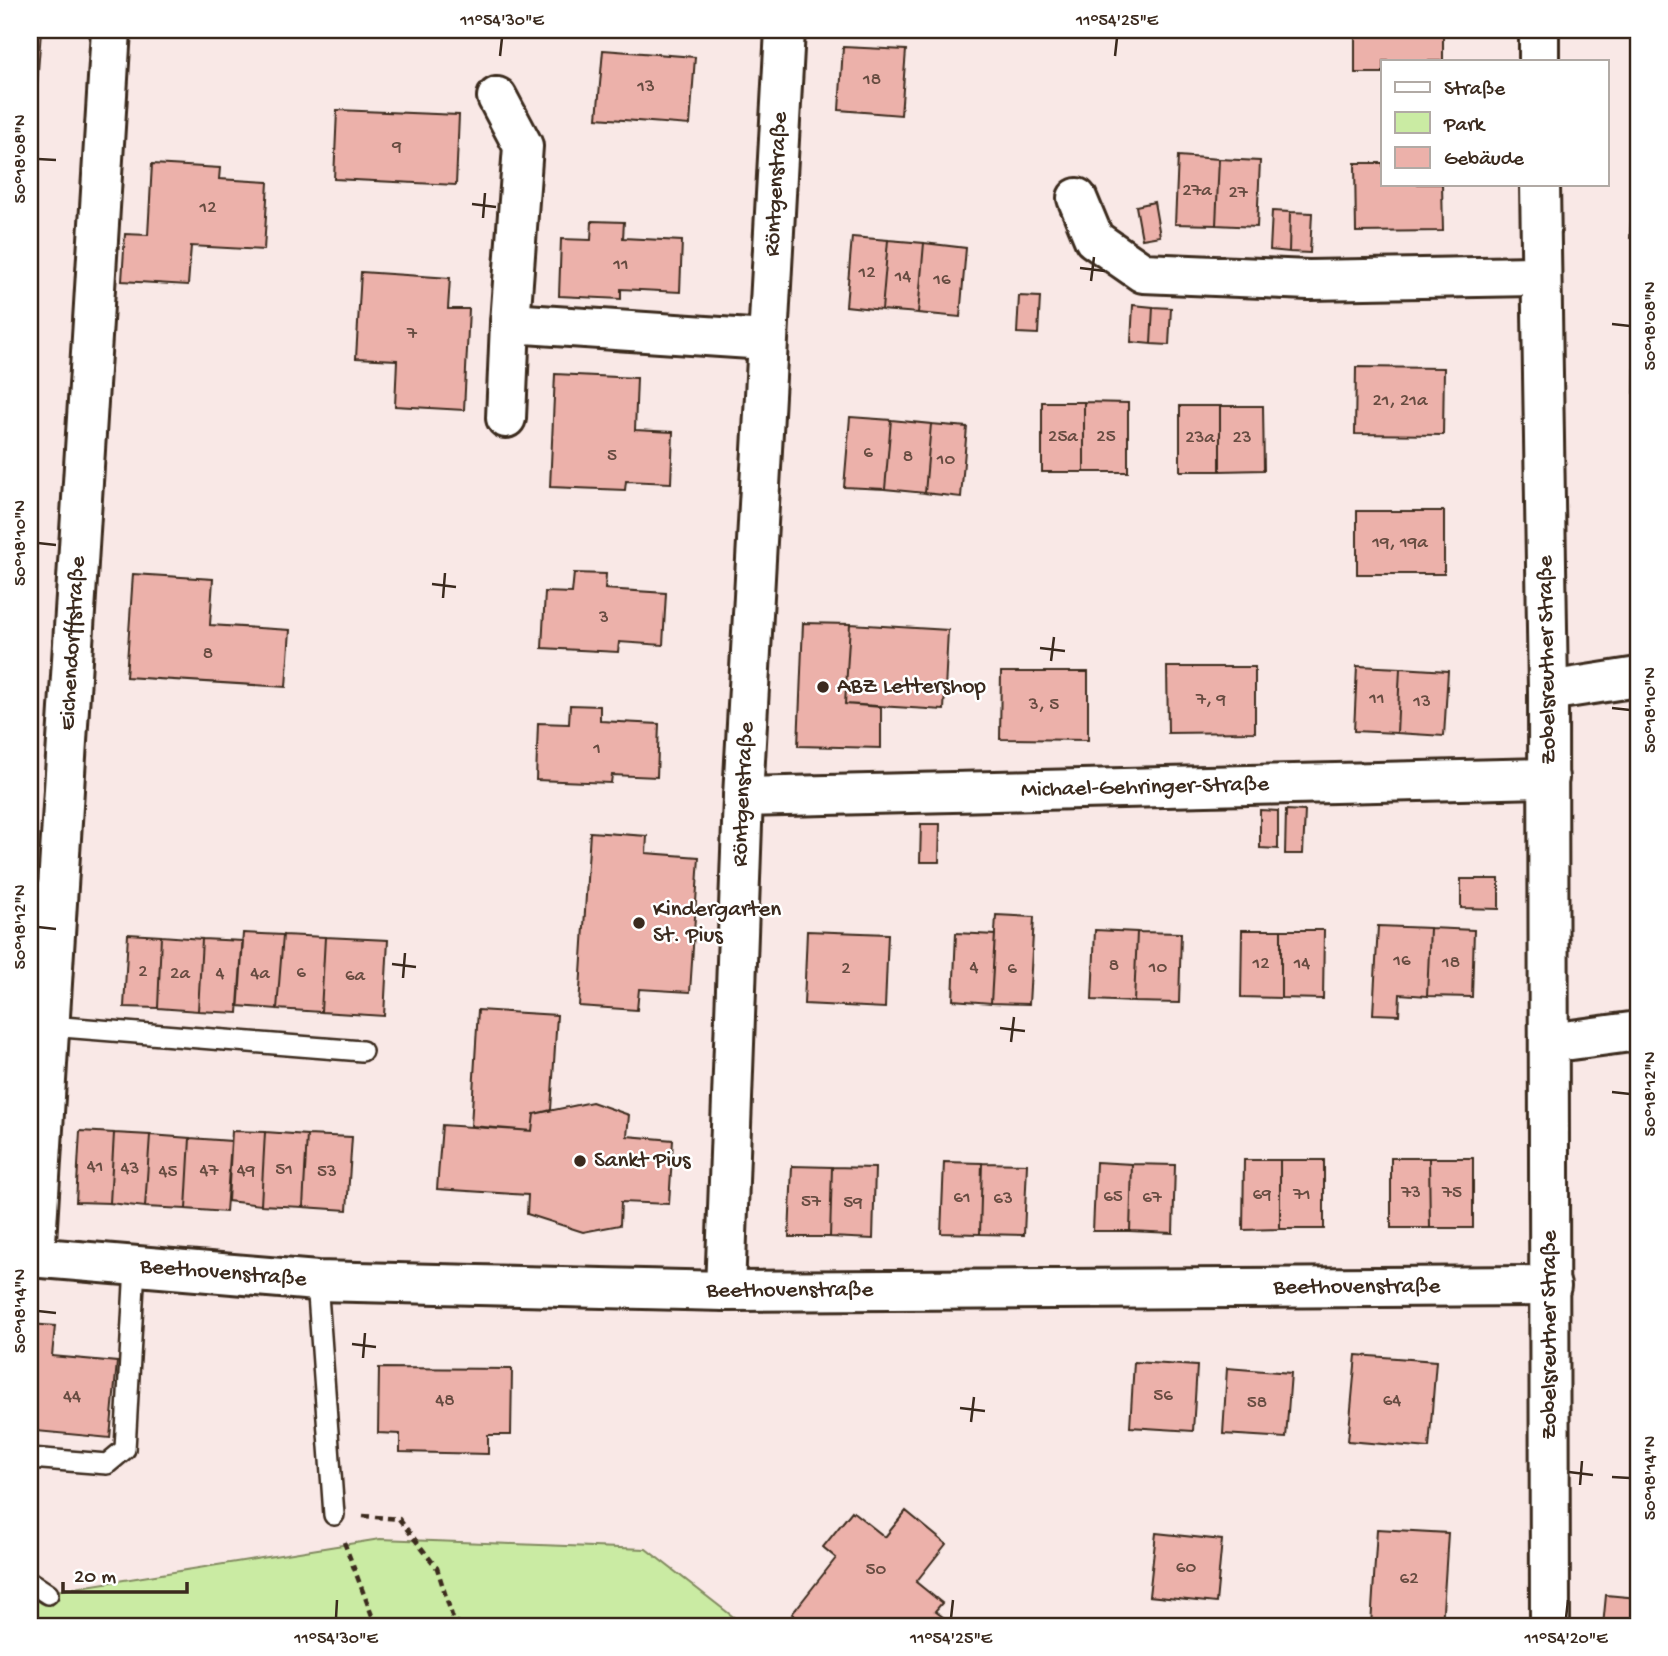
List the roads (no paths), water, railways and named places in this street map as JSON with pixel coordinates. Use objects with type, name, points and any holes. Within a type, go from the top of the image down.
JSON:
[{"type":"street","name":"Eichendorffstraße","points":[[32,1257],[50,1026],[111,30]]},
{"type":"street","name":"Röntgenstraße","points":[[725,1292],[743,797],[785,30]]},
{"type":"street","points":[[1539,30],[1539,60]]},
{"type":"street","points":[[497,97],[523,146],[506,418]]},
{"type":"street","name":"Zobelsreuther Straße","points":[[1540,186],[1549,778],[1550,1626]]},
{"type":"street","points":[[1077,198],[1094,239],[1143,273],[1309,280],[1541,276]]},
{"type":"street","points":[[510,323],[766,340]]},
{"type":"street","points":[[1548,691],[1638,677]]},
{"type":"street","name":"Michael-Gehringer-Straße","points":[[743,797],[1549,778]]},
{"type":"street","points":[[1549,1043],[1638,1031]]},
{"type":"street","name":"Beethovenstraße","points":[[32,1257],[317,1281],[725,1292],[1550,1286]]},
{"type":"lane","points":[[50,1026],[362,1051]]},
{"type":"lane","points":[[30,1458],[107,1464],[125,1449],[135,1266]]},
{"type":"lane","points":[[317,1281],[334,1514]]},
{"type":"lane","points":[[30,1582],[48,1594]]},
{"type":"place","name":"ABZ Lettershop","points":[[823,687]]},
{"type":"place","name":"Kindergarten St. Pius","points":[[639,923]]},
{"type":"place","name":"Sankt Pius","points":[[580,1161]]}]
